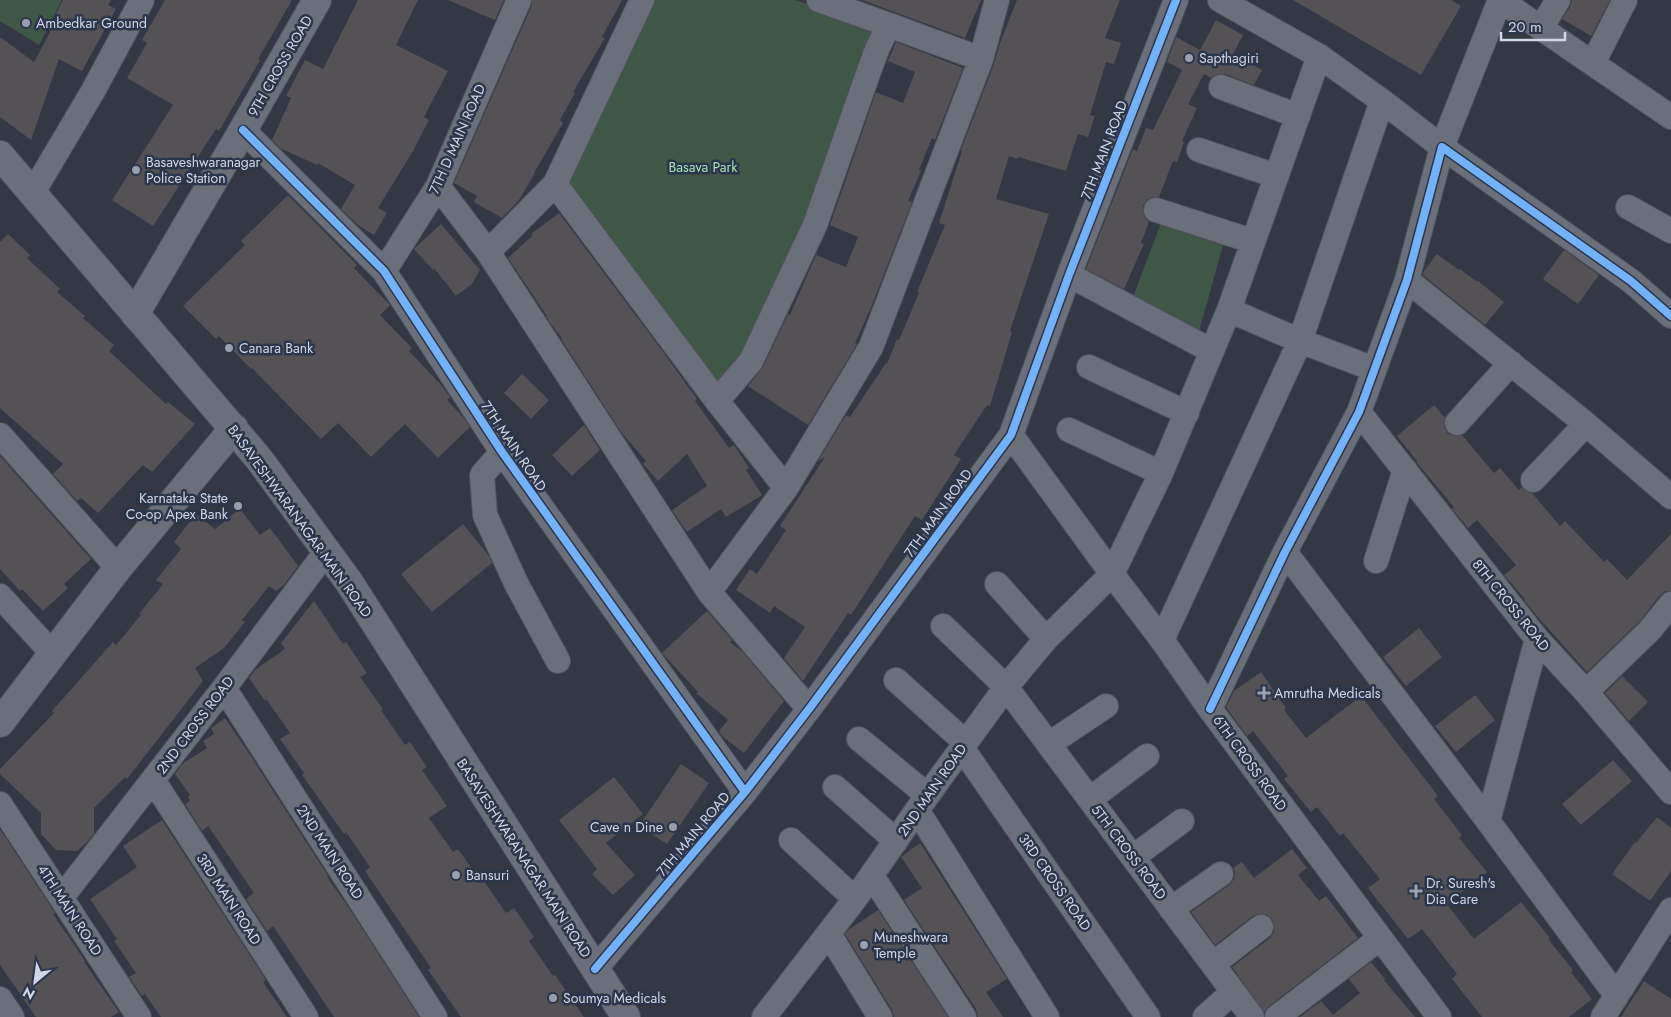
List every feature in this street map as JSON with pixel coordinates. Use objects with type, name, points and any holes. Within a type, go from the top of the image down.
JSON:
[{"type":"main road","name":"9TH CROSS ROAD","points":[[135,314],[317,0]]},
{"type":"main road","name":"BASAVESHWARANAGAR MAIN ROAD","points":[[3,164],[32,194],[259,459],[348,582],[626,1017]]},
{"type":"main road","points":[[0,723],[118,568],[234,428]]},
{"type":"street","points":[[32,194],[142,0]]},
{"type":"street","name":"7TH D MAIN ROAD","points":[[384,271],[438,186],[518,0]]},
{"type":"street","points":[[488,252],[555,184],[642,0]]},
{"type":"street","points":[[819,0],[981,59]]},
{"type":"street","points":[[709,592],[786,488],[871,347],[981,59],[997,0]]},
{"type":"street","name":"7TH MAIN ROAD","points":[[595,969],[745,792],[809,709],[1011,434],[1069,275],[1176,0]]},
{"type":"street","points":[[1220,0],[1319,56],[1382,100],[1442,147],[1631,281],[1671,316]]},
{"type":"street","points":[[1210,709],[1285,552],[1359,412],[1407,280],[1442,147],[1500,0],[1671,117]]},
{"type":"street","points":[[1542,28],[1558,0]]},
{"type":"street","points":[[1593,63],[1625,0]]},
{"type":"street","points":[[716,401],[751,361],[815,225],[869,71],[878,47],[889,26]]},
{"type":"street","name":"2ND MAIN ROAD","points":[[764,1017],[856,899],[922,802],[1006,687],[1046,639],[1112,574],[1161,473],[1229,310],[1319,56]]},
{"type":"street","points":[[1220,87],[1298,116]]},
{"type":"street","points":[[1162,640],[1300,342],[1382,100]]},
{"type":"street","name":"7TH MAIN ROAD","points":[[243,130],[384,271],[502,452],[745,792]]},
{"type":"street","points":[[1199,150],[1276,176]]},
{"type":"street","points":[[555,184],[716,401],[786,488]]},
{"type":"street","points":[[438,186],[488,252],[709,592],[809,709]]},
{"type":"street","points":[[1628,207],[1671,231]]},
{"type":"street","points":[[1156,210],[1252,241]]},
{"type":"street","points":[[1069,275],[1212,351]]},
{"type":"street","points":[[1407,280],[1586,424],[1671,497]]},
{"type":"street","points":[[1229,310],[1300,342],[1374,369]]},
{"type":"street","points":[[1457,423],[1511,363]]},
{"type":"street","points":[[1089,367],[1187,413]]},
{"type":"street","name":"8TH CROSS ROAD","points":[[1359,412],[1536,639],[1586,692],[1671,792]]},
{"type":"street","points":[[1533,480],[1586,424]]},
{"type":"street","points":[[1069,430],[1161,473]]},
{"type":"street","name":"6TH CROSS ROAD","points":[[1011,434],[1162,640],[1210,709],[1439,1017]]},
{"type":"street","points":[[0,435],[118,568]]},
{"type":"street","points":[[502,452],[482,475],[484,515],[516,583],[558,661]]},
{"type":"street","points":[[1376,561],[1405,470]]},
{"type":"street","name":"2ND CROSS ROAD","points":[[62,897],[224,688],[326,552]]},
{"type":"street","points":[[1285,552],[1488,820],[1616,996]]},
{"type":"street","points":[[997,584],[1046,639]]},
{"type":"street","points":[[0,596],[52,653]]},
{"type":"street","points":[[1586,692],[1650,630],[1671,604]]},
{"type":"street","name":"5TH CROSS ROAD","points":[[943,626],[1006,687],[1252,1017]]},
{"type":"street","points":[[1488,820],[1536,639]]},
{"type":"street","name":"3RD CROSS ROAD","points":[[896,680],[964,745],[1148,1017]]},
{"type":"street","name":"2ND MAIN ROAD","points":[[224,688],[435,1017]]},
{"type":"street","points":[[1049,744],[1106,706]]},
{"type":"street","points":[[859,739],[922,802],[1047,1017]]},
{"type":"street","points":[[1090,799],[1147,756]]},
{"type":"street","name":"3RD MAIN ROAD","points":[[153,780],[306,1017]]},
{"type":"street","points":[[835,787],[896,841]]},
{"type":"street","name":"4TH MAIN ROAD","points":[[0,804],[139,1017]]},
{"type":"street","points":[[1133,857],[1182,821]]},
{"type":"street","points":[[791,840],[856,899]]},
{"type":"street","points":[[1171,909],[1221,874]]},
{"type":"street","points":[[872,876],[964,1017]]},
{"type":"street","points":[[1603,1017],[1671,910]]},
{"type":"street","points":[[1213,964],[1261,927]]},
{"type":"street","points":[[829,934],[880,1017]]},
{"type":"street","points":[[1277,1017],[1379,938]]},
{"type":"street","points":[[1205,1017],[1233,992]]},
{"type":"street","points":[[0,999],[12,1017]]},
{"type":"green space","name":"Ambedkar Ground","points":[[0,0],[62,0],[39,45],[0,21]]},
{"type":"green space","name":"Basava Park","points":[[653,0],[795,0],[878,28],[804,226],[746,358],[719,386],[568,185]]},
{"type":"green space","points":[[1163,218],[1224,242],[1198,335],[1131,302]]},
{"type":"building","points":[[63,0],[111,0],[108,5],[116,9],[82,71],[59,59],[31,140],[0,117],[0,37],[34,62],[57,19],[54,18]]},
{"type":"building","points":[[165,0],[292,0],[219,131],[216,129],[153,226],[112,200],[173,105],[127,78],[147,43],[142,40]]},
{"type":"building","points":[[358,0],[418,0],[396,45],[448,71],[424,117],[429,120],[413,151],[378,208],[387,213],[374,235],[358,225],[341,209],[355,185],[318,163],[317,165],[280,148],[272,140],[291,98],[286,96],[305,60],[323,69]]},
{"type":"building","points":[[448,0],[504,0],[495,20]]},
{"type":"building","points":[[532,0],[622,0],[602,37],[605,38],[573,92],[575,93],[560,120],[563,123],[519,200],[502,218],[474,202],[477,196],[454,183],[532,5]]},
{"type":"building","points":[[862,0],[981,0],[965,38]]},
{"type":"building","points":[[1017,0],[1120,0],[1105,38],[1121,43],[1114,64],[1106,62],[1090,115],[1095,116],[1088,137],[1078,134],[1066,171],[1009,156],[996,199],[1049,214],[1010,331],[1012,332],[990,406],[987,405],[954,455],[961,459],[922,520],[915,516],[851,615],[848,613],[803,681],[784,658],[805,627],[774,606],[770,613],[736,590],[750,569],[757,574],[786,530],[780,526],[825,457],[818,461],[846,415],[850,417],[887,364],[897,339],[899,340],[945,225],[939,223],[961,150]]},
{"type":"building","points":[[1293,0],[1451,0],[1461,6],[1421,75]]},
{"type":"building","points":[[1572,0],[1610,0],[1591,36],[1562,19]]},
{"type":"building","points":[[1216,20],[1243,35],[1233,54],[1262,70],[1254,85],[1225,74],[1218,74],[1211,78],[1204,74],[1188,104],[1197,108],[1182,141],[1184,142],[1177,162],[1173,161],[1159,197],[1147,200],[1143,205],[1143,213],[1149,222],[1141,243],[1144,244],[1124,289],[1086,269],[1133,149],[1137,151],[1146,128],[1153,130],[1182,70],[1167,62],[1176,37],[1200,50]]},
{"type":"building","points":[[896,42],[963,68],[935,140],[932,138],[919,170],[921,171],[908,201],[912,202],[872,305],[855,343],[857,344],[808,425],[748,386],[763,367],[788,314],[790,315],[816,255],[846,267],[858,237],[830,225],[876,92],[903,103],[915,72],[888,61]]},
{"type":"building","points":[[288,195],[357,265],[354,268],[390,305],[380,315],[412,348],[409,351],[442,386],[450,397],[447,400],[470,427],[438,458],[405,424],[371,457],[338,423],[321,439],[219,336],[216,339],[183,306],[245,245],[241,241]]},
{"type":"building","points":[[559,213],[661,349],[729,448],[734,445],[749,468],[746,470],[762,495],[726,517],[721,509],[687,532],[672,510],[707,486],[687,454],[658,481],[643,464],[646,461],[621,432],[562,338],[546,317],[508,258],[533,235],[531,234]]},
{"type":"building","points":[[441,224],[480,270],[472,284],[456,296],[434,268],[433,270],[414,249]]},
{"type":"building","points":[[8,234],[30,255],[27,258],[60,289],[57,292],[114,345],[109,351],[166,404],[168,402],[195,424],[152,472],[143,465],[98,513],[81,498],[77,501],[53,474],[63,464],[0,408],[0,242]]},
{"type":"building","points":[[1564,250],[1599,275],[1578,304],[1543,279]]},
{"type":"building","points":[[1437,254],[1478,281],[1504,302],[1485,325],[1423,275]]},
{"type":"building","points":[[522,374],[549,400],[531,419],[504,393]]},
{"type":"building","points":[[1434,405],[1445,418],[1444,427],[1448,434],[1462,435],[1494,473],[1500,468],[1519,490],[1522,487],[1524,490],[1532,493],[1560,526],[1565,521],[1604,562],[1607,559],[1627,580],[1671,534],[1671,591],[1666,591],[1660,595],[1640,621],[1587,672],[1537,616],[1504,575],[1516,565],[1477,520],[1468,528],[1452,509],[1454,507],[1397,436]]},
{"type":"building","points":[[584,425],[600,450],[572,476],[552,455]]},
{"type":"building","points":[[0,456],[91,559],[64,584],[68,588],[43,611],[22,589],[20,591],[0,569]]},
{"type":"building","points":[[240,509],[260,535],[270,528],[298,566],[284,585],[276,591],[269,586],[242,620],[245,622],[224,648],[195,668],[203,681],[127,779],[125,777],[94,808],[94,834],[77,851],[56,850],[41,834],[41,813],[0,774],[0,769],[54,713],[52,711],[113,642],[116,645],[141,615],[139,614],[163,584],[156,580],[181,549],[174,542],[196,514],[215,529]]},
{"type":"building","points":[[463,524],[489,556],[492,563],[432,612],[401,574]]},
{"type":"building","points":[[314,601],[343,644],[346,642],[367,673],[360,677],[383,709],[381,710],[405,745],[410,742],[427,767],[422,770],[447,806],[429,818],[453,852],[458,849],[482,883],[484,881],[506,913],[514,908],[534,937],[529,941],[584,1017],[461,1017],[428,970],[431,968],[365,871],[370,867],[346,832],[344,834],[302,775],[304,773],[280,739],[290,733],[249,678],[255,670],[285,649],[281,643]]},
{"type":"building","points":[[707,611],[732,640],[730,642],[743,652],[784,701],[744,753],[722,736],[719,731],[728,720],[696,693],[698,692],[662,653]]},
{"type":"building","points":[[1419,628],[1442,657],[1406,686],[1383,657]]},
{"type":"building","points":[[1261,672],[1286,708],[1284,710],[1306,738],[1361,696],[1438,796],[1434,799],[1462,835],[1459,838],[1487,872],[1447,904],[1449,907],[1474,939],[1521,902],[1550,938],[1548,939],[1573,970],[1571,972],[1592,999],[1569,1017],[1482,1017],[1452,979],[1457,974],[1422,929],[1408,939],[1368,888],[1380,879],[1343,833],[1340,836],[1317,807],[1311,812],[1284,779],[1288,776],[1253,731],[1247,736],[1226,707],[1234,691]]},
{"type":"building","points":[[1622,676],[1648,702],[1629,721],[1605,693]]},
{"type":"building","points":[[1475,695],[1495,720],[1456,752],[1435,726]]},
{"type":"building","points":[[225,718],[419,1017],[334,1017],[273,926],[267,931],[246,899],[254,893],[208,826],[202,831],[185,804],[190,801],[188,797],[190,795],[175,774],[182,764],[207,748],[203,741],[214,734],[211,728]]},
{"type":"building","points":[[1613,760],[1632,781],[1581,825],[1562,804]]},
{"type":"building","points":[[681,764],[709,783],[667,844],[639,826]]},
{"type":"building","points":[[614,777],[643,814],[606,843],[635,875],[613,895],[592,874],[597,869],[559,820]]},
{"type":"building","points":[[1657,817],[1671,828],[1671,871],[1650,901],[1612,874],[1635,842]]},
{"type":"building","points":[[162,820],[266,980],[263,982],[287,1017],[161,1017],[145,994],[142,996],[129,977],[136,973],[114,941],[117,939],[90,899],[137,867],[123,846]]},
{"type":"building","points":[[0,829],[55,913],[53,914],[84,962],[119,1012],[111,1017],[36,1017],[0,965]]},
{"type":"building","points":[[920,843],[1007,979],[986,992],[1003,1017],[978,1017],[976,1009],[904,900],[922,888],[901,857]]},
{"type":"building","points":[[1292,849],[1307,868],[1298,875],[1319,901],[1326,896],[1358,938],[1269,1006],[1264,1012],[1232,967],[1270,938],[1274,932],[1272,919],[1266,914],[1253,916],[1215,945],[1191,912],[1229,885],[1234,879],[1235,873],[1233,868],[1242,862],[1254,878]]},
{"type":"building","points":[[878,910],[948,1017],[894,1017],[892,1010],[845,934]]},
{"type":"building","points":[[1371,962],[1415,1017],[1300,1017],[1321,1001],[1333,1015],[1360,993],[1349,979]]},
{"type":"building","points":[[1644,981],[1671,999],[1671,1017],[1621,1017]]},
{"type":"cycle path","points":[[595,969],[745,792],[809,709],[1011,435],[1069,275],[1176,0]]},
{"type":"cycle path","points":[[243,130],[384,271],[502,452],[745,792]]},
{"type":"cycle path","points":[[1210,709],[1285,552],[1359,412],[1407,280],[1442,147],[1631,281],[1671,316]]},
{"type":"place","name":"Ambedkar Ground","points":[[26,23]]},
{"type":"place","name":"Sapthagiri","points":[[1189,58]]},
{"type":"place","name":"Basaveshwaranagar Police Station","points":[[136,170]]},
{"type":"place","name":"Canara Bank","points":[[229,348]]},
{"type":"place","name":"Karnataka State Co-op Apex Bank","points":[[238,506]]},
{"type":"place","name":"Amrutha Medicals","points":[[1264,693]]},
{"type":"place","name":"Cave n Dine","points":[[673,827]]},
{"type":"place","name":"Bansuri","points":[[456,875]]},
{"type":"place","name":"Dr. Suresh's Dia Care","points":[[1416,891]]},
{"type":"place","name":"Muneshwara Temple","points":[[864,945]]},
{"type":"place","name":"Soumya Medicals","points":[[553,998]]}]
